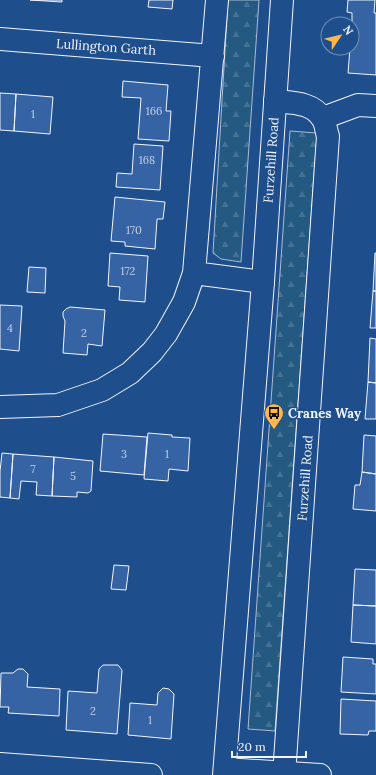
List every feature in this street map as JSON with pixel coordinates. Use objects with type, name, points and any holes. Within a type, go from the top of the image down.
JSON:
[{"type":"street","points":[[0,407],[58,405],[102,390],[130,373],[152,352],[166,334],[184,302],[194,273],[217,0]]},
{"type":"street","name":"Furzehill Road","points":[[275,101],[298,103],[313,108],[323,118],[328,136],[284,774],[225,772],[263,282],[275,101],[282,0]]},
{"type":"street","name":"Lullington Garth","points":[[0,39],[213,56]]},
{"type":"street","points":[[323,118],[358,105],[376,106]]},
{"type":"street","points":[[194,273],[263,282]]},
{"type":"street","points":[[0,764],[151,775]]},
{"type":"street","points":[[284,774],[320,775]]},
{"type":"green space","points":[[228,0],[259,0],[241,262],[221,259],[213,253]]},
{"type":"green space","points":[[290,131],[317,133],[275,731],[248,729]]},
{"type":"building","points":[[30,0],[62,0],[62,2]]},
{"type":"building","points":[[149,0],[173,0],[172,9],[148,7]]},
{"type":"building","points":[[348,0],[375,0],[376,75],[348,73],[349,56],[360,56],[360,16],[352,16],[352,13],[347,12]]},
{"type":"building","points":[[123,81],[168,85],[166,111],[171,111],[169,141],[138,139],[141,98],[122,97]]},
{"type":"building","points":[[0,93],[16,94],[14,131],[0,130]]},
{"type":"building","points":[[16,94],[53,97],[50,134],[14,131]]},
{"type":"building","points":[[134,144],[163,146],[160,190],[116,187],[117,173],[132,174]]},
{"type":"building","points":[[115,197],[165,202],[163,219],[157,219],[155,249],[125,246],[125,242],[111,241]]},
{"type":"building","points":[[110,253],[148,256],[145,302],[119,300],[120,287],[108,286]]},
{"type":"building","points":[[375,253],[376,291],[373,291]]},
{"type":"building","points":[[29,267],[46,268],[45,293],[27,292]]},
{"type":"building","points":[[373,291],[376,291],[376,328],[370,328]]},
{"type":"building","points":[[0,305],[22,306],[19,351],[0,349]]},
{"type":"building","points":[[70,307],[105,310],[102,346],[88,344],[87,355],[63,353],[65,321],[63,312]]},
{"type":"building","points":[[370,338],[376,339],[376,383],[368,382]]},
{"type":"building","points":[[368,382],[376,383],[376,419],[365,419]]},
{"type":"building","points":[[148,433],[190,438],[188,471],[169,469],[168,481],[144,479]]},
{"type":"building","points":[[103,434],[147,437],[144,475],[100,471]]},
{"type":"building","points":[[364,435],[376,436],[376,474],[362,472]]},
{"type":"building","points":[[2,453],[13,454],[10,498],[0,497]]},
{"type":"building","points":[[13,454],[54,457],[52,496],[36,495],[37,482],[21,481],[19,499],[10,498]]},
{"type":"building","points":[[54,457],[93,461],[91,491],[88,493],[77,492],[77,497],[52,496]]},
{"type":"building","points":[[362,472],[376,474],[376,511],[353,509],[355,485],[360,485]]},
{"type":"building","points":[[114,565],[129,566],[126,590],[111,589]]},
{"type":"building","points":[[355,569],[376,570],[376,606],[353,605]]},
{"type":"building","points":[[353,605],[376,606],[376,644],[351,642]]},
{"type":"building","points":[[343,657],[373,659],[373,664],[376,664],[376,694],[341,692]]},
{"type":"building","points":[[103,665],[118,665],[122,670],[117,734],[66,730],[68,691],[97,693],[99,669]]},
{"type":"building","points":[[18,669],[23,669],[28,674],[27,687],[60,689],[59,716],[8,713],[9,707],[0,707],[1,673],[13,673]]},
{"type":"building","points":[[163,688],[169,689],[174,694],[171,739],[128,735],[130,703],[157,705],[158,693]]},
{"type":"building","points":[[341,699],[376,701],[376,731],[369,731],[368,735],[340,734]]},
{"type":"place","name":"Cranes Way","points":[[274,430]]}]
